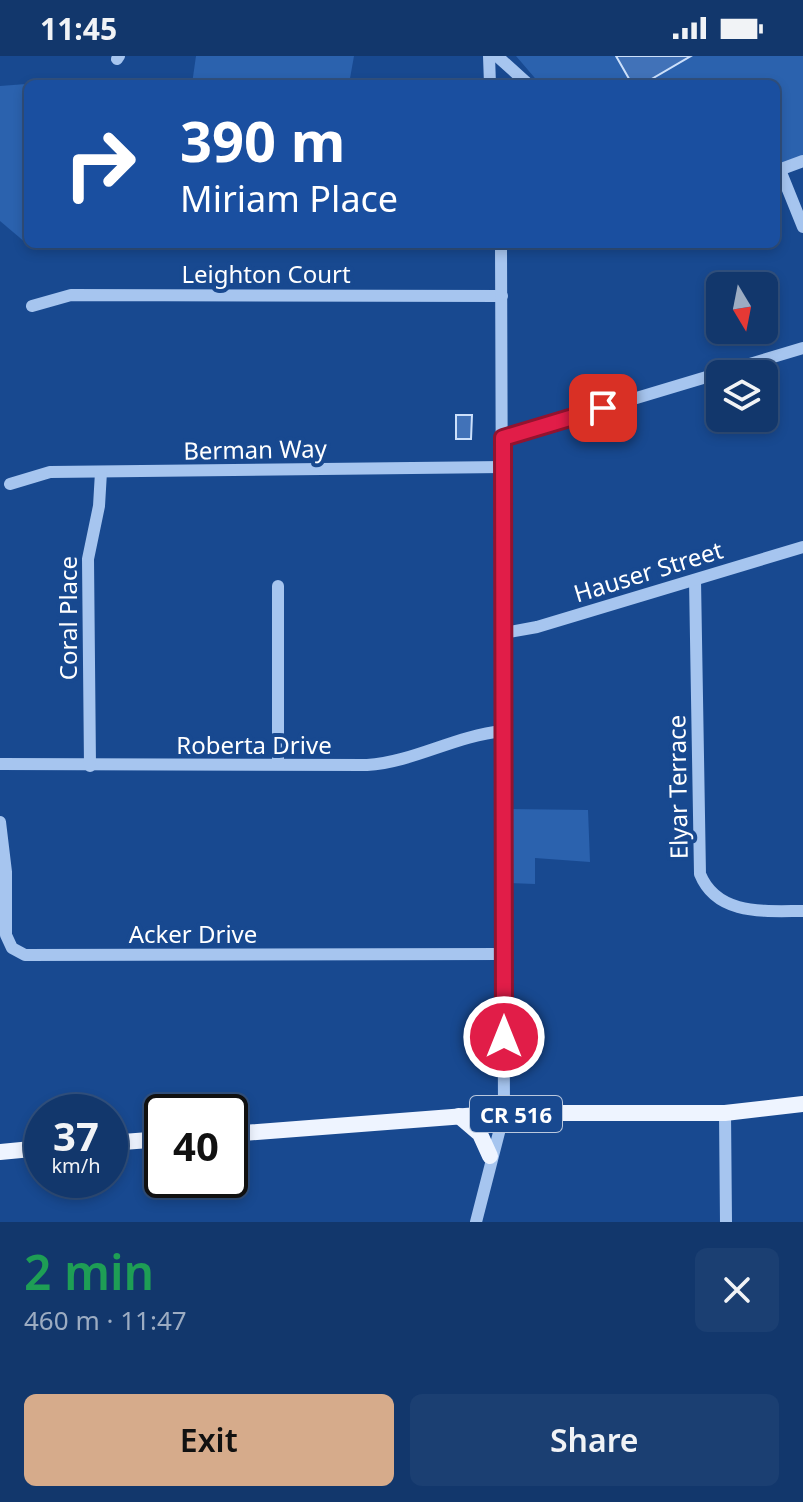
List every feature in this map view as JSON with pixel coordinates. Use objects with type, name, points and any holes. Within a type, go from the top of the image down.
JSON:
[{"type":"main road","name":"CR 516","points":[[248,1133],[504,1113],[725,1113],[803,1104]]},
{"type":"main road","points":[[459,1116],[480,1134],[490,1156]]},
{"type":"main road","points":[[0,1152],[24,1150]]},
{"type":"street","points":[[489,56],[490,80]]},
{"type":"street","points":[[497,56],[524,80]]},
{"type":"street","points":[[780,169],[803,161]]},
{"type":"street","points":[[780,175],[803,227]]},
{"type":"street","points":[[476,1222],[490,1156],[504,1113],[501,248]]},
{"type":"street","name":"Leighton Court","points":[[32,306],[71,295],[502,296]]},
{"type":"street","points":[[503,438],[803,348]]},
{"type":"street","name":"Berman Way","points":[[10,484],[42,472],[503,467]]},
{"type":"street","name":"Coral Place","points":[[90,766],[88,559],[99,506],[101,472]]},
{"type":"street","name":"Hauser Street","points":[[504,633],[537,627],[803,547]]},
{"type":"street","name":"Elyar Terrace","points":[[695,580],[700,874],[711,893],[733,906],[761,911],[803,911]]},
{"type":"street","points":[[278,586],[278,764]]},
{"type":"street","name":"Roberta Drive","points":[[0,764],[380,764],[467,735],[503,731]]},
{"type":"street","name":"Acker Drive","points":[[0,822],[6,872],[6,935],[12,948],[25,955],[504,954]]},
{"type":"street","points":[[725,1113],[726,1222]]},
{"type":"shaded area","points":[[196,56],[354,56],[350,80],[193,80]]},
{"type":"shaded area","points":[[516,56],[803,56],[803,158],[780,165],[780,80],[537,80]]},
{"type":"shaded area","points":[[24,84],[24,241],[0,221],[0,86]]},
{"type":"shaded area","points":[[508,809],[588,810],[590,862],[535,858],[535,884],[509,883],[508,859],[496,860],[496,826],[508,825]]},
{"type":"building","points":[[616,56],[691,56],[650,80],[630,80]]},
{"type":"building","points":[[456,415],[472,415],[471,439],[456,439]]},
{"type":"route","points":[[504,1037],[503,438],[603,408]]}]
